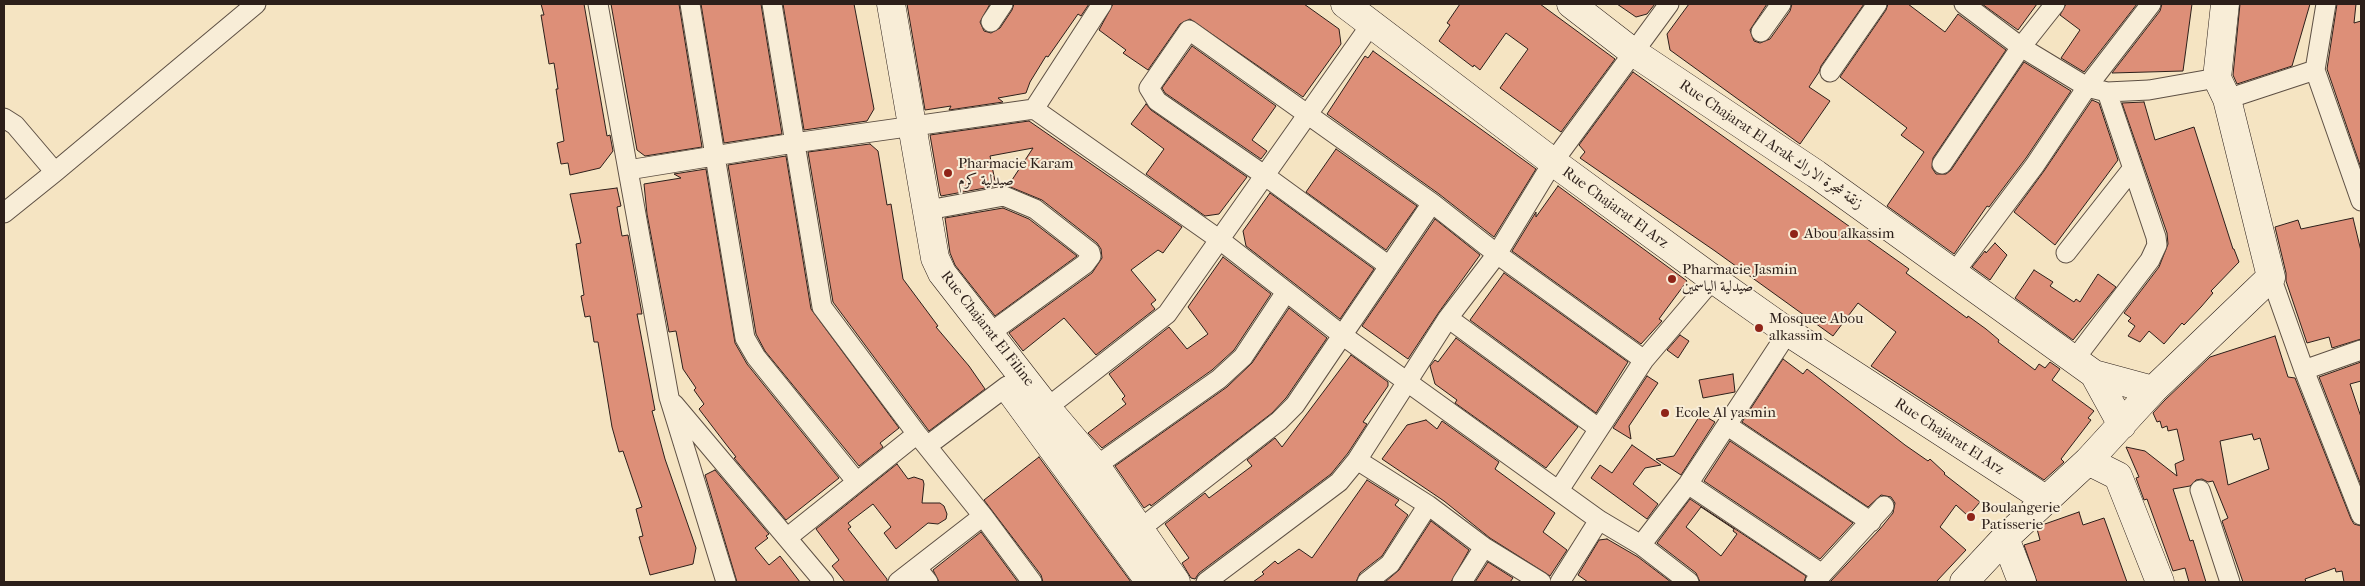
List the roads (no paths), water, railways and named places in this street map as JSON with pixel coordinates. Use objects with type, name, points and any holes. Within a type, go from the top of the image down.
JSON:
[{"type":"street","points":[[4,213],[56,172],[256,4]]},
{"type":"street","points":[[598,4],[668,397],[726,582]]},
{"type":"street","points":[[690,4],[745,338],[756,356],[856,481]]},
{"type":"street","points":[[772,4],[822,307],[922,440],[984,516],[1032,582]]},
{"type":"street","name":"Rue Chajarat El Filine","points":[[876,4],[905,127],[928,210],[935,258],[942,273],[990,333],[1039,413],[1150,582]]},
{"type":"street","name":"Rue Chajarat El Filine","points":[[891,4],[920,266],[938,296],[1007,386],[1096,466],[1176,582]]},
{"type":"street","points":[[991,22],[1003,4]]},
{"type":"street","points":[[1034,109],[1102,4]]},
{"type":"street","name":"Rue Chajarat El Arz","points":[[1344,4],[1372,23],[1553,162],[1713,279],[1788,332],[2045,500]]},
{"type":"street","name":"Rue Chajarat El Arak زنقة شجرة الاراك","points":[[1571,4],[1633,52],[1816,174],[2084,367],[2153,390]]},
{"type":"street","points":[[1206,582],[1340,482],[1357,460],[1448,318],[1497,254],[1553,162],[1668,4]]},
{"type":"street","points":[[1761,32],[1781,4]]},
{"type":"street","points":[[1830,72],[1877,4]]},
{"type":"street","points":[[1966,4],[2021,47],[2087,87],[2107,92],[2222,89],[2315,70]]},
{"type":"street","points":[[1942,164],[2021,47],[2055,4]]},
{"type":"street","points":[[1954,273],[2035,165],[2087,87],[2151,4]]},
{"type":"street","points":[[2225,4],[2222,89],[2271,277],[2304,370],[2361,515]]},
{"type":"street","points":[[2326,4],[2315,70],[2356,169],[2361,201]]},
{"type":"street","points":[[1039,413],[1167,314],[1372,23]]},
{"type":"street","points":[[1389,266],[1264,175],[1166,108],[1151,95],[1149,88],[1190,30],[1432,203],[1497,254],[1644,360]]},
{"type":"street","points":[[2084,367],[2155,251],[2156,237],[2107,92]]},
{"type":"street","points":[[628,170],[794,143],[1034,109],[1220,240],[1342,335],[1599,520],[1641,545],[1689,582]]},
{"type":"street","points":[[4,118],[15,125],[56,172]]},
{"type":"street","points":[[2066,253],[2133,168]]},
{"type":"street","points":[[928,210],[1004,196],[1034,209],[1090,252],[1091,256],[1085,264],[990,333]]},
{"type":"street","points":[[1140,530],[1279,421],[1295,405],[1432,203]]},
{"type":"street","points":[[1964,582],[2005,538],[2088,461],[2153,390],[2271,277]]},
{"type":"street","points":[[1559,490],[1644,360],[1713,279]]},
{"type":"street","points":[[1096,466],[1219,379],[1243,357],[1286,292]]},
{"type":"street","points":[[1448,318],[1598,428]]},
{"type":"street","points":[[1641,545],[1688,484],[1728,426],[1788,332]]},
{"type":"street","points":[[2304,370],[2361,350]]},
{"type":"street","name":"Rue Chajarat El Arak زنقة شجرة الاراك","points":[[2084,367],[2122,425]]},
{"type":"street","points":[[788,537],[856,481],[1007,386]]},
{"type":"street","points":[[668,397],[824,582]]},
{"type":"street","points":[[1728,426],[1871,522]]},
{"type":"street","points":[[1357,460],[1428,505],[1484,546],[1541,582]]},
{"type":"street","points":[[2088,461],[2118,476],[2160,582]]},
{"type":"street","points":[[1688,484],[1819,578],[1884,506]]},
{"type":"street","points":[[2200,490],[2230,582]]},
{"type":"street","points":[[1366,582],[1390,564],[1428,505]]},
{"type":"street","points":[[898,582],[923,575],[984,516]]},
{"type":"street","points":[[1560,582],[1599,520]]},
{"type":"street","points":[[2005,538],[2022,582]]},
{"type":"street","points":[[1462,582],[1484,546]]},
{"type":"place","name":"Pharmacie Karam صيدلية كرم","points":[[948,173]]},
{"type":"place","name":"Abou alkassim","points":[[1794,234]]},
{"type":"place","name":"Pharmacie Jasmin صيدلية الياسمين","points":[[1672,279]]},
{"type":"place","name":"Mosquee Abou alkassim","points":[[1759,328]]},
{"type":"place","name":"Ecole Al yasmin","points":[[1665,413]]},
{"type":"place","name":"Boulangerie Patisserie","points":[[1971,517]]}]
